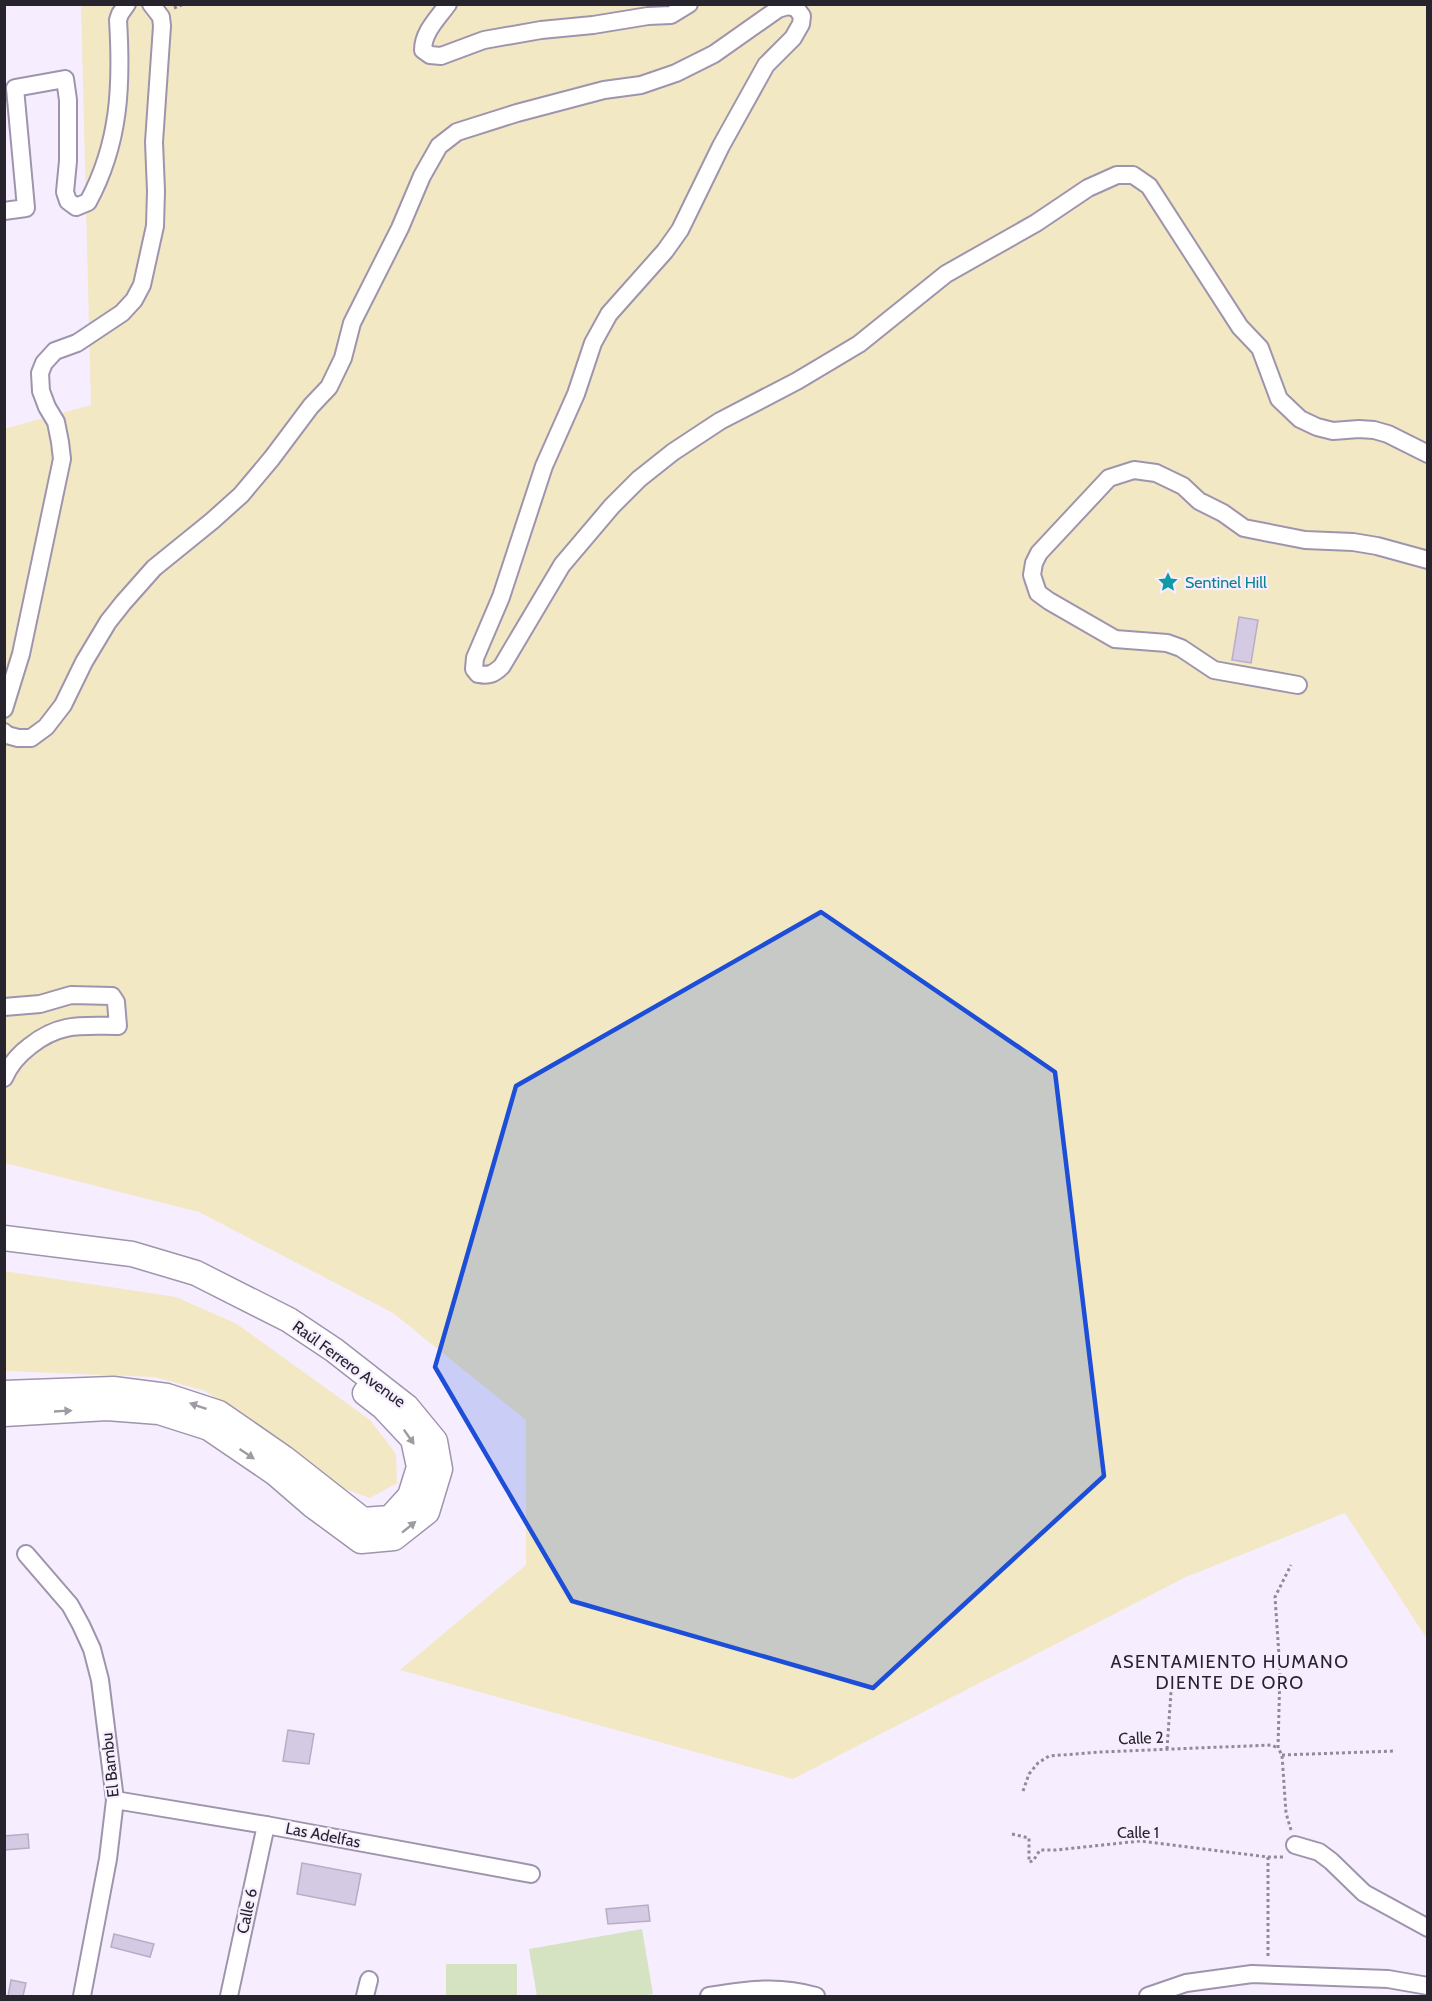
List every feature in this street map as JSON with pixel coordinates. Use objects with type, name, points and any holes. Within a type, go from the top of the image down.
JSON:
[{"type":"main road","name":"Raúl Ferrero Avenue","points":[[4,1239],[132,1254],[196,1273],[289,1320],[334,1350],[407,1407],[435,1441],[440,1469],[427,1512],[394,1538],[361,1541],[312,1505],[275,1473],[209,1428],[159,1412],[107,1408],[4,1414]]},
{"type":"main road","name":"Raúl Ferrero Avenue","points":[[4,1255],[130,1269],[190,1284],[280,1331],[383,1407],[413,1439],[419,1467],[410,1496],[390,1518],[363,1520],[284,1458],[219,1413],[167,1396],[113,1389],[4,1393]]},
{"type":"street","points":[[4,212],[26,208],[15,87],[65,79],[68,100],[66,196],[68,201],[76,207],[88,202],[107,155],[120,98],[121,66],[118,20],[127,4]]},
{"type":"street","points":[[4,709],[21,654],[62,459],[56,422],[41,392],[40,373],[44,363],[55,351],[77,343],[122,313],[134,300],[142,285],[155,226],[154,142],[162,33],[161,17],[151,4]]},
{"type":"street","points":[[448,4],[430,28],[423,42],[423,50],[430,55],[441,56],[495,38],[648,16],[671,15],[689,4]]},
{"type":"street","points":[[4,732],[18,738],[31,738],[46,727],[63,705],[84,662],[108,622],[123,603],[154,567],[241,495],[273,458],[311,406],[329,387],[343,358],[352,323],[400,228],[422,176],[439,146],[456,132],[517,113],[604,90],[641,85],[675,73],[714,54],[778,9],[788,5],[796,8],[802,16],[801,24],[793,38],[766,65],[721,146],[680,230],[665,251],[609,314],[593,343],[576,394],[544,466],[501,597],[475,658],[474,669],[478,674],[494,674],[502,666],[562,565],[612,506],[639,479],[673,452],[720,421],[797,381],[860,344],[946,274],[1036,223],[1088,188],[1117,175],[1133,175],[1149,186],[1240,327],[1260,348],[1279,399],[1300,419],[1333,431],[1374,430],[1388,434],[1428,454]]},
{"type":"street","points":[[1298,685],[1214,670],[1181,648],[1167,643],[1115,639],[1038,593],[1032,575],[1034,563],[1039,553],[1108,478],[1134,470],[1156,473],[1183,486],[1199,501],[1223,513],[1244,528],[1313,541],[1353,542],[1377,546],[1428,560]]},
{"type":"street","points":[[4,1007],[40,1004],[71,995],[112,996],[116,1002],[118,1026],[76,1026],[58,1029],[44,1035],[23,1051],[13,1062],[4,1078]]},
{"type":"street","name":"El Bambu","points":[[26,1554],[70,1605],[92,1649],[100,1680],[115,1800],[108,1858],[82,1996]]},
{"type":"street","name":"Las Adelfas","points":[[115,1800],[266,1825],[531,1874]]},
{"type":"street","name":"Calle 6","points":[[229,1996],[266,1825]]},
{"type":"street","points":[[1295,1851],[1319,1852],[1364,1893],[1428,1928]]},
{"type":"street","points":[[1148,1996],[1186,1983],[1252,1974],[1388,1979],[1428,1986]]},
{"type":"street","points":[[709,1996],[758,1989],[802,1992],[816,1996]]},
{"type":"path","points":[[1292,1565],[1275,1598],[1280,1670],[1278,1748],[1282,1755],[1286,1813],[1295,1851]]},
{"type":"path","points":[[1167,1749],[1171,1692]]},
{"type":"path","name":"Calle 2","points":[[1023,1791],[1029,1774],[1038,1763],[1049,1756],[1271,1745],[1278,1748]]},
{"type":"path","points":[[1282,1755],[1396,1751]]},
{"type":"path","name":"Calle 1","points":[[1012,1834],[1029,1838],[1029,1862],[1033,1861],[1040,1850],[1140,1841],[1268,1857],[1295,1851]]},
{"type":"path","points":[[1268,1857],[1268,1975]]},
{"type":"highlighted area","points":[[821,912],[1055,1072],[1104,1476],[873,1688],[572,1601],[435,1367],[516,1086]]},
{"type":"green space","points":[[642,1929],[653,1994],[537,1996],[529,1949]]},
{"type":"green space","points":[[446,1964],[517,1964],[517,1996],[446,1996]]},
{"type":"sand","points":[[81,5],[1427,5],[1427,1639],[1345,1513],[1186,1577],[793,1779],[400,1670],[526,1565],[526,1420],[393,1313],[199,1212],[5,1163],[4,429],[91,405]]},
{"type":"sand","points":[[4,1271],[176,1297],[237,1324],[370,1420],[396,1454],[397,1483],[370,1498],[332,1484],[253,1423],[205,1391],[155,1377],[5,1371]]},
{"type":"building","points":[[1239,617],[1258,620],[1251,663],[1232,660]]},
{"type":"building","points":[[288,1730],[314,1734],[309,1764],[283,1761]]},
{"type":"building","points":[[28,1834],[29,1848],[4,1850],[4,1836]]},
{"type":"building","points":[[302,1863],[361,1874],[355,1905],[297,1894]]},
{"type":"building","points":[[648,1905],[650,1921],[608,1924],[606,1909]]},
{"type":"building","points":[[114,1934],[154,1944],[150,1957],[111,1947]]},
{"type":"building","points":[[11,1980],[26,1983],[23,1996],[8,1996]]},
{"type":"place","name":"Sentinel Hill","points":[[1168,582]]},
{"type":"district","name":"ASENTAMIENTO HUMANO DIENTE DE ORO","points":[[1230,1672]]}]
